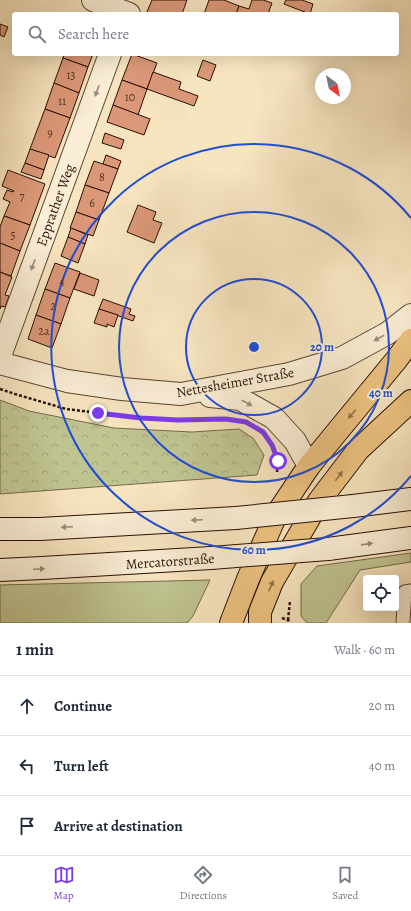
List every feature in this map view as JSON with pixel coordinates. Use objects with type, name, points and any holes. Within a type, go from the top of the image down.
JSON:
[{"type":"highway","points":[[231,623],[275,517],[309,466],[411,340]]},
{"type":"highway","points":[[260,623],[260,612],[272,582],[319,501],[358,450],[411,401]]},
{"type":"street","points":[[92,0],[124,12]]},
{"type":"street","points":[[130,12],[134,0]]},
{"type":"street","name":"Epprather Weg","points":[[0,356],[109,56]]},
{"type":"street","name":"Nettesheimer Straße","points":[[0,363],[67,381],[122,389],[181,394],[289,374],[342,358],[388,333],[411,315]]},
{"type":"street","points":[[181,394],[240,399],[274,418],[295,441],[309,466]]},
{"type":"street","points":[[0,530],[236,518],[411,499]]},
{"type":"street","name":"Mercatorstraße","points":[[0,570],[211,558],[328,549],[411,538]]},
{"type":"lane","points":[[403,621],[405,592],[411,591]]},
{"type":"path","points":[[0,388],[66,409],[141,418],[178,420],[210,419]]},
{"type":"path","points":[[276,456],[278,461],[277,476]]},
{"type":"green space","points":[[0,400],[29,411],[114,428],[192,432],[239,429],[253,438],[264,455],[257,475],[0,494]]},
{"type":"green space","points":[[411,553],[411,562],[360,570],[326,623],[307,623],[301,616],[301,584],[317,566]]},
{"type":"green space","points":[[210,580],[193,616],[187,623],[0,623],[0,585]]},
{"type":"building","points":[[152,0],[187,0],[183,12],[147,12]]},
{"type":"building","points":[[209,0],[224,0],[239,6],[237,12],[205,12]]},
{"type":"building","points":[[252,0],[263,0],[272,3],[269,12],[237,12],[239,6],[249,9]]},
{"type":"building","points":[[286,0],[302,0],[313,4],[311,12],[305,12],[284,4]]},
{"type":"building","points":[[0,24],[8,27],[4,37],[0,35]]},
{"type":"building","points":[[64,56],[92,56],[88,67],[63,58]]},
{"type":"building","points":[[131,56],[138,56],[157,63],[147,89],[122,80]]},
{"type":"building","points":[[63,58],[88,67],[79,93],[54,83]]},
{"type":"building","points":[[203,60],[216,65],[210,81],[197,76]]},
{"type":"building","points":[[153,72],[181,82],[179,89],[198,96],[194,106],[147,89]]},
{"type":"building","points":[[122,80],[147,89],[138,115],[113,105]]},
{"type":"building","points":[[54,83],[79,93],[70,118],[45,109]]},
{"type":"building","points":[[113,105],[150,119],[144,135],[107,122]]},
{"type":"building","points":[[45,109],[70,118],[55,158],[30,149]]},
{"type":"building","points":[[105,133],[124,140],[121,149],[102,143]]},
{"type":"building","points":[[30,149],[49,155],[44,170],[25,163]]},
{"type":"building","points":[[106,155],[121,161],[118,169],[103,164]]},
{"type":"building","points":[[94,161],[118,169],[109,193],[85,185]]},
{"type":"building","points":[[25,163],[44,170],[41,179],[21,172]]},
{"type":"building","points":[[8,170],[45,184],[30,225],[4,216],[10,202],[3,199],[7,190],[14,191],[2,186]]},
{"type":"building","points":[[85,185],[109,193],[99,220],[76,212]]},
{"type":"building","points":[[138,205],[156,212],[153,220],[162,223],[154,243],[127,232]]},
{"type":"building","points":[[76,212],[99,220],[93,236],[70,228]]},
{"type":"building","points":[[4,216],[30,225],[20,251],[0,243],[0,227]]},
{"type":"building","points":[[71,228],[88,235],[85,244],[68,237]]},
{"type":"building","points":[[68,237],[85,244],[78,263],[61,256]]},
{"type":"building","points":[[0,243],[20,251],[11,276],[0,272]]},
{"type":"building","points":[[55,263],[80,272],[70,298],[45,289]]},
{"type":"building","points":[[0,272],[12,277],[5,295],[9,296],[5,307],[1,306],[0,309]]},
{"type":"building","points":[[80,273],[99,280],[94,296],[74,289]]},
{"type":"building","points":[[45,289],[70,298],[61,324],[36,315]]},
{"type":"building","points":[[103,299],[131,309],[129,314],[135,316],[133,321],[99,309]]},
{"type":"building","points":[[99,309],[118,315],[114,327],[107,324],[107,327],[94,323]]},
{"type":"building","points":[[36,315],[61,324],[52,348],[28,339]]},
{"type":"route","points":[[98,413],[141,418],[178,420],[226,419],[246,422],[263,432],[272,445],[278,461]]}]
